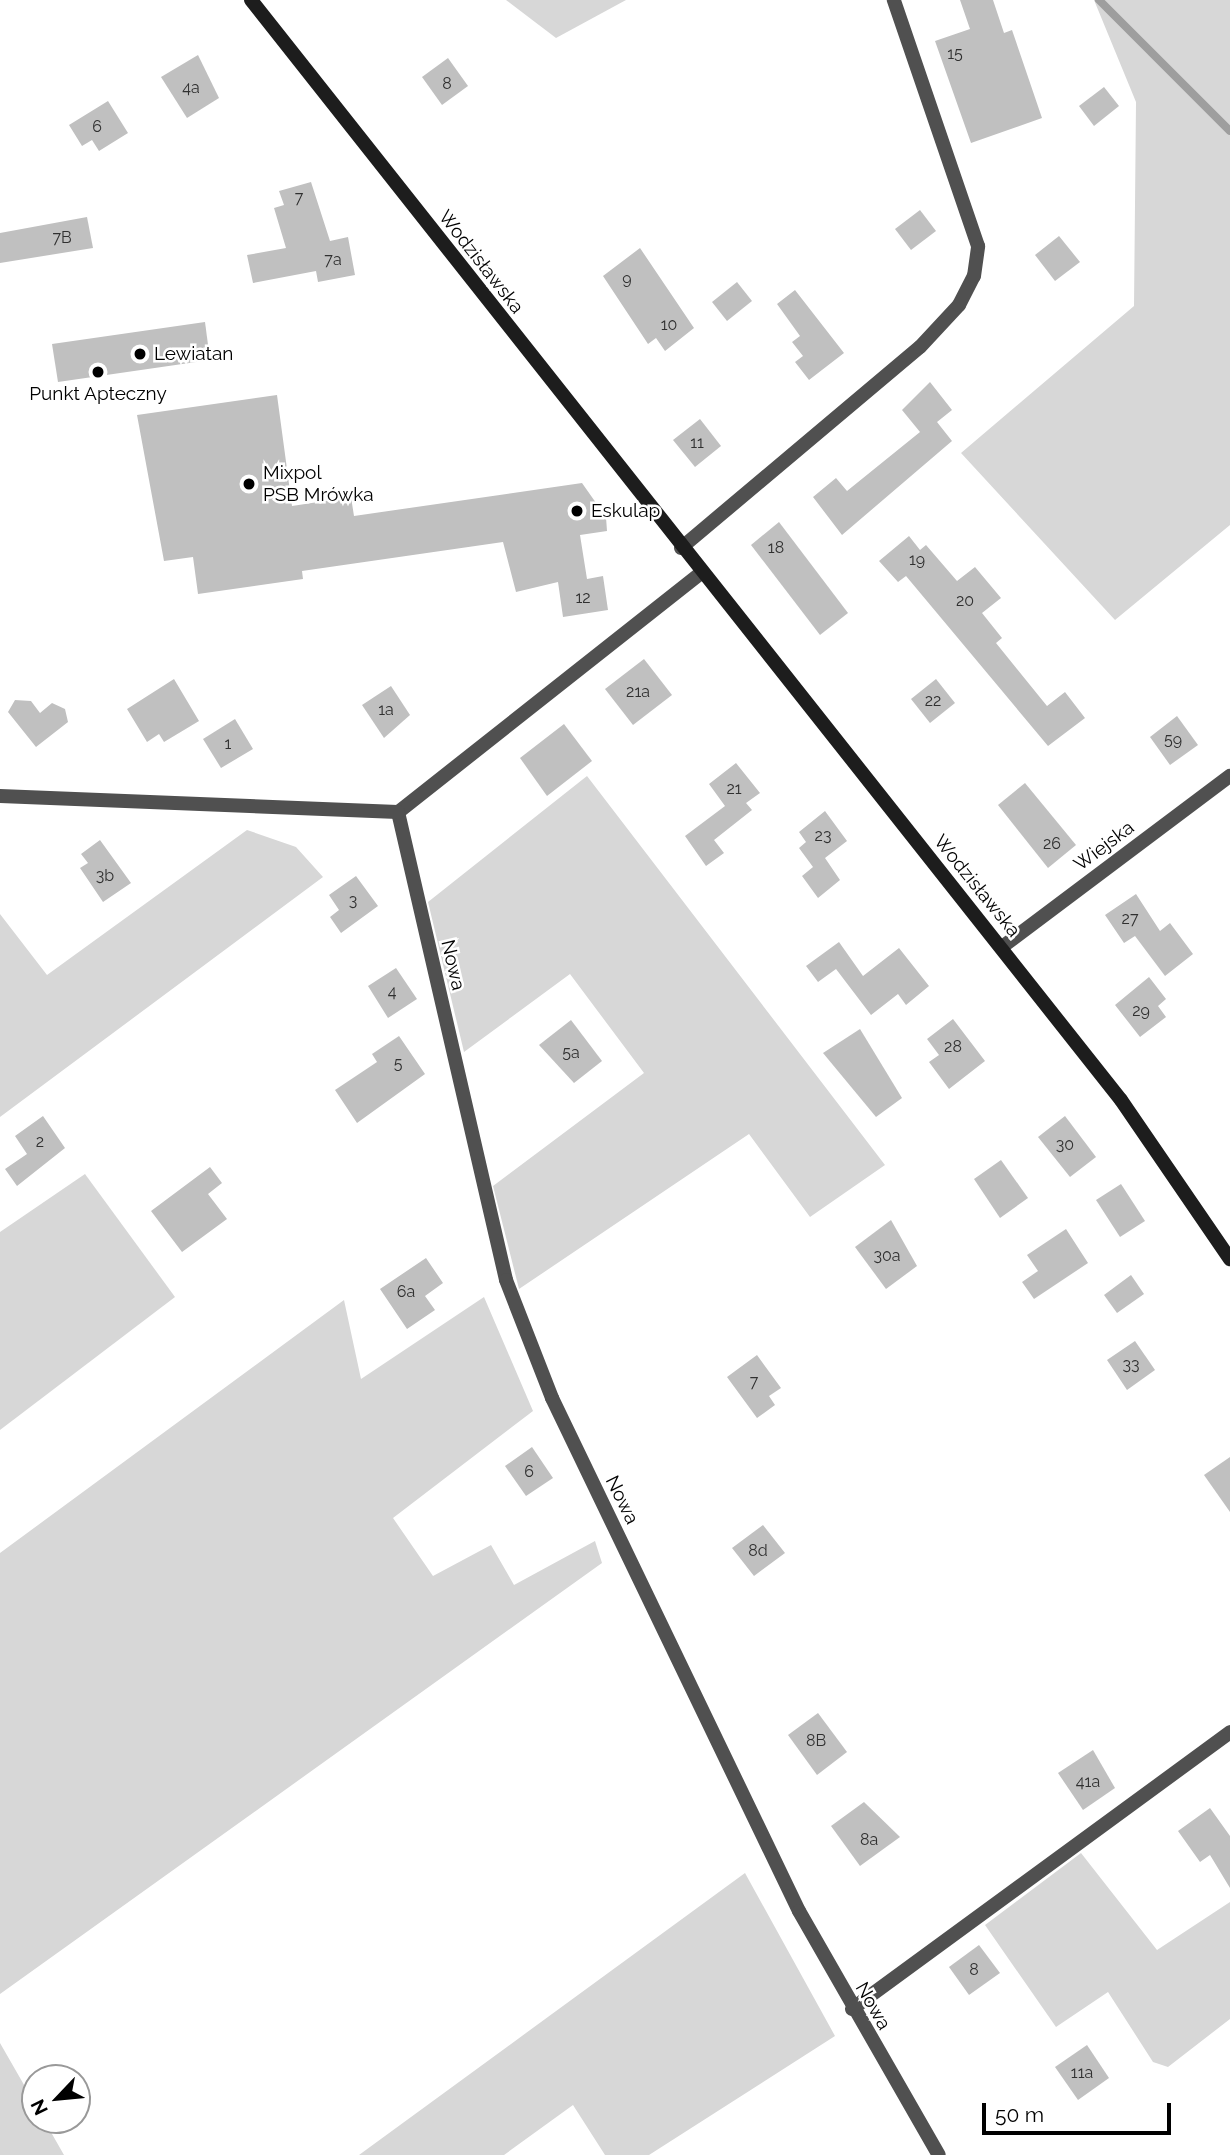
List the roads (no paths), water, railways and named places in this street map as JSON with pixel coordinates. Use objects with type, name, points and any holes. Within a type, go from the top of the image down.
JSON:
[{"type":"street","name":"Wodzisławska","points":[[251,0],[681,548],[1002,947],[1121,1100],[1230,1259]]},
{"type":"street","points":[[681,548],[920,347],[960,305],[974,276],[978,246],[894,0]]},
{"type":"street","points":[[0,796],[398,812],[701,573]]},
{"type":"street","name":"Wiejska","points":[[1002,947],[1230,776]]},
{"type":"street","name":"Nowa","points":[[398,812],[506,1280],[552,1398],[852,2009],[939,2155]]},
{"type":"street","points":[[852,2009],[1230,1732]]},
{"type":"waterway","points":[[1099,0],[1230,131]]},
{"type":"place","name":"Lewiatan","points":[[140,354]]},
{"type":"place","name":"Punkt Apteczny","points":[[98,372]]},
{"type":"place","name":"Mixpol PSB Mrówka","points":[[249,484]]},
{"type":"place","name":"Eskulap","points":[[577,511]]}]
